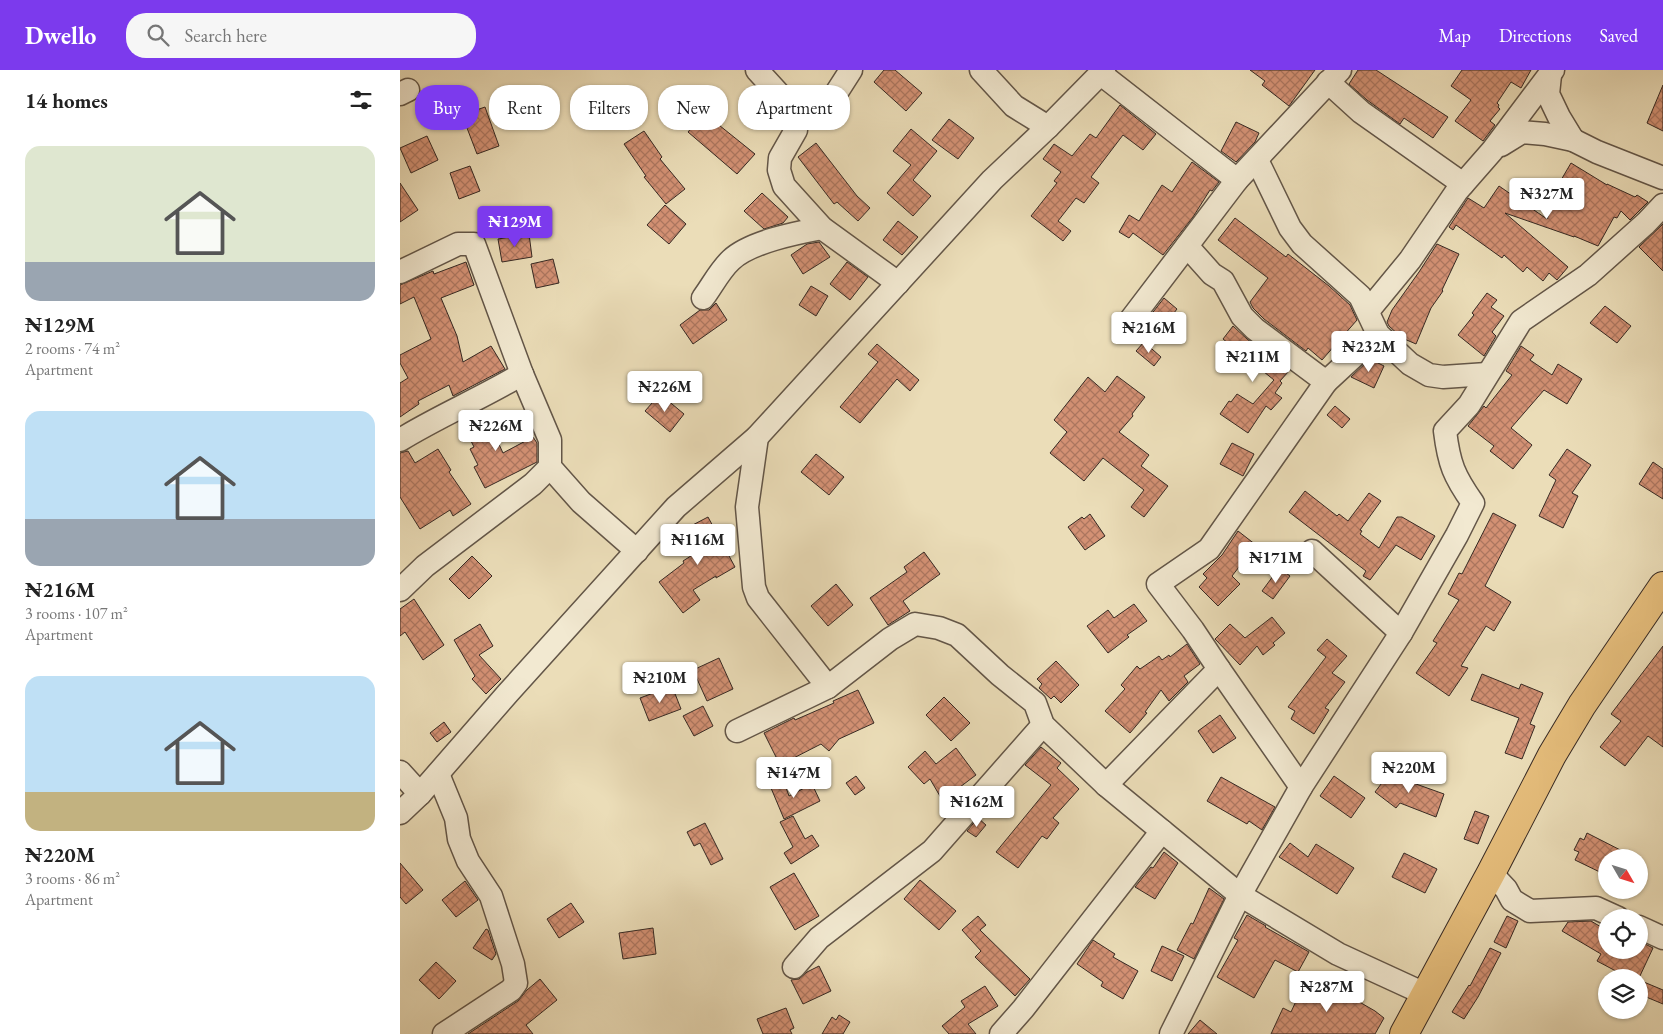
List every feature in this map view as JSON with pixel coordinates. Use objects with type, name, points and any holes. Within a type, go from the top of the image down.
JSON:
[{"type":"main road","points":[[1404,1034],[1557,747],[1582,705],[1660,596]]},
{"type":"street","points":[[757,70],[771,85]]},
{"type":"street","points":[[841,85],[851,70]]},
{"type":"street","points":[[981,70],[1014,106],[1048,127]]},
{"type":"street","points":[[400,813],[420,794],[508,693],[676,507],[757,437],[992,180],[1102,72],[1237,180]]},
{"type":"street","points":[[1552,72],[1548,94],[1573,140]]},
{"type":"street","points":[[1368,311],[1410,260],[1463,184],[1492,151],[1552,72]]},
{"type":"street","points":[[1129,322],[1237,180],[1334,76],[1361,112],[1463,184]]},
{"type":"street","points":[[796,130],[780,158],[779,170],[784,186],[822,228],[898,283]]},
{"type":"street","points":[[1492,151],[1522,132],[1545,134],[1573,140],[1597,152],[1663,178]]},
{"type":"street","points":[[1256,160],[1290,228],[1302,244],[1360,296],[1378,334],[1410,364],[1429,375],[1444,377],[1487,374]]},
{"type":"street","points":[[1171,1034],[1240,894],[1301,787],[1401,633],[1457,535],[1473,503],[1457,480],[1448,455],[1445,431],[1469,405],[1521,322],[1588,275],[1646,223],[1663,205]]},
{"type":"street","points":[[703,298],[729,261],[738,254],[789,234],[822,228]]},
{"type":"street","points":[[400,272],[458,244],[474,244],[522,374],[550,440],[550,467],[582,502],[637,551]]},
{"type":"street","points":[[1187,246],[1212,274],[1223,281],[1242,316],[1255,329],[1326,382]]},
{"type":"street","points":[[1301,787],[1193,630],[1158,584],[1209,550],[1326,382],[1378,334]]},
{"type":"street","points":[[400,440],[431,421],[522,374]]},
{"type":"street","points":[[757,437],[747,507],[754,587],[758,598],[828,687]]},
{"type":"street","points":[[400,590],[425,566],[533,484],[550,467]]},
{"type":"street","points":[[1312,551],[1401,633]]},
{"type":"street","points":[[737,731],[828,687],[890,639],[915,624],[939,628],[957,635],[1000,675],[1035,703],[1043,725],[1106,785],[1240,894],[1338,954],[1425,994]]},
{"type":"street","points":[[1106,785],[1219,669]]},
{"type":"street","points":[[794,967],[819,938],[932,851],[1043,725]]},
{"type":"street","points":[[400,772],[420,794]]},
{"type":"street","points":[[438,774],[456,818],[460,839],[468,861],[491,896],[513,964],[516,983],[511,990],[444,1034]]},
{"type":"street","points":[[1001,1034],[1023,1009],[1162,831]]},
{"type":"street","points":[[1491,873],[1506,889],[1512,900],[1530,911],[1598,909]]},
{"type":"street","points":[[1648,931],[1663,938]]},
{"type":"building","points":[[884,70],[895,70],[922,93],[906,111],[874,82]]},
{"type":"building","points":[[1250,70],[1315,70],[1289,106],[1262,85],[1265,81]]},
{"type":"building","points":[[1358,70],[1376,70],[1448,117],[1433,138],[1404,118],[1400,124],[1349,84]]},
{"type":"building","points":[[1462,70],[1531,70],[1521,88],[1511,82],[1497,103],[1500,109],[1490,121],[1495,125],[1483,141],[1455,121],[1471,100],[1451,86]]},
{"type":"building","points":[[1663,85],[1663,131],[1647,123]]},
{"type":"building","points":[[1120,105],[1156,134],[1143,150],[1123,135],[1091,177],[1099,183],[1084,203],[1076,198],[1058,221],[1071,231],[1063,241],[1031,216],[1057,183],[1054,181],[1061,172],[1043,159],[1054,144],[1072,156],[1090,134],[1096,138]]},
{"type":"building","points":[[485,107],[489,118],[489,130],[493,130],[499,146],[477,154],[468,130],[479,130],[479,109]]},
{"type":"building","points":[[949,119],[974,138],[958,159],[932,140]]},
{"type":"building","points":[[1236,122],[1259,133],[1255,142],[1236,162],[1221,151]]},
{"type":"building","points":[[911,129],[937,151],[913,180],[931,196],[913,216],[887,193],[911,165],[893,151]]},
{"type":"building","points":[[690,130],[725,130],[755,154],[737,174],[688,132]]},
{"type":"building","points":[[644,131],[662,157],[660,159],[685,189],[666,204],[644,177],[646,176],[624,144]]},
{"type":"building","points":[[427,136],[438,160],[411,173],[400,148]]},
{"type":"building","points":[[816,143],[857,196],[870,208],[858,221],[837,202],[834,204],[798,157]]},
{"type":"building","points":[[1192,162],[1219,182],[1212,191],[1210,190],[1193,217],[1163,255],[1133,233],[1129,238],[1119,232],[1129,215],[1139,221],[1162,185],[1172,192]]},
{"type":"building","points":[[1571,163],[1607,185],[1635,197],[1637,195],[1648,202],[1630,220],[1621,211],[1617,218],[1614,217],[1598,246],[1505,213],[1568,267],[1557,280],[1549,273],[1543,281],[1527,267],[1523,272],[1504,255],[1502,258],[1456,225],[1453,230],[1449,227],[1468,198],[1484,208],[1499,186],[1547,219],[1558,194],[1554,192]]},
{"type":"building","points":[[470,166],[480,191],[459,199],[450,173]]},
{"type":"building","points":[[400,183],[418,210],[400,222]]},
{"type":"building","points":[[762,193],[788,217],[783,223],[764,229],[744,211]]},
{"type":"building","points":[[665,205],[686,224],[669,244],[647,225]]},
{"type":"building","points":[[1235,218],[1286,257],[1288,254],[1350,305],[1357,320],[1322,360],[1308,348],[1306,351],[1264,319],[1253,308],[1250,302],[1268,278],[1218,240]]},
{"type":"building","points":[[898,221],[918,237],[902,255],[883,240]]},
{"type":"building","points":[[1663,224],[1663,271],[1639,247]]},
{"type":"building","points":[[529,234],[532,257],[502,262],[498,239]]},
{"type":"building","points":[[819,242],[830,257],[803,274],[791,255],[807,244]]},
{"type":"building","points":[[1437,244],[1459,254],[1443,291],[1431,308],[1416,344],[1402,338],[1387,322],[1392,310]]},
{"type":"building","points":[[553,259],[559,283],[536,288],[531,264]]},
{"type":"building","points":[[466,262],[474,285],[441,298],[457,336],[463,362],[491,346],[505,369],[453,396],[449,385],[418,401],[419,404],[400,417],[400,383],[408,378],[400,363],[400,355],[431,339],[414,297],[400,304],[400,285],[433,271],[434,274]]},
{"type":"building","points":[[847,262],[868,277],[850,300],[830,284]]},
{"type":"building","points":[[811,286],[828,296],[816,316],[799,305]]},
{"type":"building","points":[[1487,293],[1497,300],[1491,307],[1504,316],[1492,332],[1496,336],[1484,356],[1458,335],[1474,315],[1472,313]]},
{"type":"building","points":[[1164,298],[1177,309],[1157,335],[1143,325]]},
{"type":"building","points":[[716,303],[727,320],[693,344],[680,325],[700,310],[709,310]]},
{"type":"building","points":[[1605,306],[1631,326],[1617,343],[1590,323]]},
{"type":"building","points":[[1233,326],[1289,371],[1280,381],[1282,383],[1275,393],[1282,398],[1271,410],[1266,406],[1248,433],[1220,414],[1229,401],[1231,402],[1237,394],[1253,404],[1274,380],[1223,339]]},
{"type":"building","points":[[1144,342],[1161,357],[1154,366],[1136,351]]},
{"type":"building","points":[[877,344],[919,380],[910,391],[897,379],[860,423],[840,407],[878,362],[868,354]]},
{"type":"building","points":[[1521,346],[1534,355],[1530,360],[1552,375],[1558,364],[1582,379],[1567,404],[1544,390],[1511,428],[1532,445],[1513,469],[1490,451],[1494,446],[1468,426],[1484,406],[1486,408],[1512,375],[1506,371]]},
{"type":"building","points":[[1370,359],[1384,366],[1374,388],[1351,377]]},
{"type":"building","points":[[1117,376],[1145,397],[1132,414],[1133,416],[1119,432],[1149,455],[1141,466],[1168,486],[1144,517],[1131,507],[1144,490],[1103,458],[1084,481],[1050,453],[1067,432],[1054,420],[1088,377],[1105,392]]},
{"type":"building","points":[[660,394],[684,414],[670,432],[645,411]]},
{"type":"building","points":[[1335,406],[1350,419],[1342,428],[1327,415]]},
{"type":"building","points":[[483,410],[503,453],[533,437],[537,443],[537,462],[485,488],[474,467],[478,465],[470,449],[474,447],[461,421]]},
{"type":"building","points":[[1232,443],[1254,454],[1243,476],[1220,464]]},
{"type":"building","points":[[438,449],[451,470],[449,472],[471,504],[453,516],[450,510],[420,529],[400,497],[400,453],[408,451],[415,463]]},
{"type":"building","points":[[1567,449],[1591,465],[1572,493],[1578,496],[1563,528],[1539,516],[1556,480],[1549,475]]},
{"type":"building","points":[[816,454],[844,477],[829,495],[801,472]]},
{"type":"building","points":[[1653,462],[1663,469],[1663,499],[1639,484]]},
{"type":"building","points":[[1305,491],[1337,516],[1339,514],[1348,521],[1369,493],[1381,501],[1360,530],[1362,531],[1360,534],[1379,548],[1397,517],[1402,517],[1435,536],[1421,560],[1396,545],[1370,580],[1363,576],[1366,571],[1289,512]]},
{"type":"building","points":[[1493,513],[1516,525],[1485,586],[1511,602],[1494,631],[1486,626],[1461,666],[1468,668],[1449,696],[1416,673],[1437,643],[1433,641],[1459,600],[1448,594],[1459,573],[1462,574]]},
{"type":"building","points":[[1090,514],[1105,536],[1085,550],[1068,527]]},
{"type":"building","points":[[708,517],[735,567],[693,590],[700,600],[683,613],[659,582],[684,563],[683,561],[697,552],[685,529]]},
{"type":"building","points":[[1238,531],[1256,545],[1232,576],[1240,584],[1218,606],[1199,587],[1207,578],[1203,574],[1222,555]]},
{"type":"building","points":[[924,552],[940,574],[903,601],[910,611],[888,625],[870,598],[907,572],[904,567]]},
{"type":"building","points":[[472,556],[492,576],[469,599],[449,579]]},
{"type":"building","points":[[1279,568],[1290,576],[1273,599],[1262,591]]},
{"type":"building","points":[[836,584],[853,605],[828,626],[811,606]]},
{"type":"building","points":[[414,599],[444,645],[423,660],[405,632],[400,636],[400,609]]},
{"type":"building","points":[[1134,604],[1147,621],[1127,635],[1129,637],[1108,653],[1087,626],[1108,610],[1114,618]]},
{"type":"building","points":[[1272,617],[1285,633],[1263,655],[1257,646],[1240,665],[1215,639],[1230,624],[1245,638]]},
{"type":"building","points":[[480,624],[493,646],[479,655],[501,679],[486,694],[472,679],[475,676],[454,640]]},
{"type":"building","points":[[1327,639],[1347,656],[1332,673],[1345,682],[1325,708],[1329,710],[1314,734],[1291,719],[1295,711],[1288,707],[1326,657],[1317,650]]},
{"type":"building","points":[[1187,644],[1200,664],[1184,676],[1188,682],[1169,701],[1161,690],[1145,712],[1147,713],[1130,733],[1105,711],[1125,689],[1121,685],[1137,666],[1140,669],[1159,656],[1162,660],[1169,655],[1170,657]]},
{"type":"building","points":[[1663,646],[1663,747],[1648,736],[1625,766],[1600,747],[1621,721],[1611,714]]},
{"type":"building","points":[[719,658],[733,689],[707,701],[693,670]]},
{"type":"building","points":[[1056,661],[1079,685],[1061,703],[1054,696],[1051,699],[1039,688],[1042,684],[1037,679]]},
{"type":"building","points":[[1482,674],[1519,689],[1521,684],[1543,693],[1530,724],[1535,726],[1522,759],[1505,753],[1519,718],[1471,700]]},
{"type":"building","points":[[672,686],[681,709],[649,721],[640,698]]},
{"type":"building","points":[[858,690],[874,723],[839,739],[829,751],[821,744],[780,765],[764,733],[794,718],[795,720],[834,703],[833,701]]},
{"type":"building","points":[[944,697],[970,723],[951,741],[926,715]]},
{"type":"building","points":[[703,706],[713,726],[694,736],[683,716]]},
{"type":"building","points":[[1220,715],[1236,738],[1213,753],[1198,731]]},
{"type":"building","points":[[444,722],[451,732],[437,742],[430,733]]},
{"type":"building","points":[[1041,747],[1061,763],[1057,768],[1079,789],[1053,818],[1059,823],[1047,839],[1042,836],[1018,868],[996,852],[1051,785],[1025,765]]},
{"type":"building","points":[[956,748],[976,775],[960,787],[963,793],[944,803],[930,779],[924,784],[908,767],[925,751],[936,764]]},
{"type":"building","points":[[1394,767],[1416,784],[1444,794],[1436,817],[1400,803],[1396,808],[1375,792]]},
{"type":"building","points":[[856,776],[865,788],[855,795],[846,783]]},
{"type":"building","points":[[1334,776],[1365,798],[1351,818],[1320,796]]},
{"type":"building","points":[[1221,777],[1275,807],[1262,830],[1249,821],[1247,824],[1207,801]]},
{"type":"building","points":[[784,782],[789,796],[812,784],[820,801],[784,819],[771,788]]},
{"type":"building","points":[[1475,811],[1489,816],[1478,844],[1464,839]]},
{"type":"building","points":[[793,816],[805,839],[812,835],[819,846],[791,864],[784,853],[793,847],[780,822]]},
{"type":"building","points":[[978,818],[986,825],[976,837],[967,831]]},
{"type":"building","points":[[705,823],[723,859],[711,865],[700,843],[694,846],[687,832]]},
{"type":"building","points":[[1587,833],[1618,849],[1598,849],[1598,871],[1575,860],[1579,852],[1574,850],[1580,838],[1584,840]]},
{"type":"building","points":[[1290,843],[1308,857],[1316,844],[1354,868],[1337,894],[1279,857]]},
{"type":"building","points":[[1164,852],[1178,863],[1155,899],[1135,887],[1151,867],[1153,868]]},
{"type":"building","points":[[1404,853],[1437,869],[1425,893],[1392,877]]},
{"type":"building","points":[[400,863],[423,890],[406,904],[400,897]]},
{"type":"building","points":[[794,873],[819,916],[795,930],[770,887]]},
{"type":"building","points":[[920,880],[956,911],[939,930],[904,899]]},
{"type":"building","points":[[465,881],[478,900],[456,917],[442,900]]},
{"type":"building","points":[[1209,888],[1224,899],[1194,959],[1177,950],[1191,923],[1193,924]]},
{"type":"building","points":[[571,903],[584,922],[559,938],[547,919]]},
{"type":"building","points":[[1247,915],[1309,952],[1298,972],[1275,960],[1254,998],[1217,977],[1238,940],[1234,938]]},
{"type":"building","points":[[978,916],[986,925],[980,930],[1030,979],[1015,996],[975,957],[981,951],[962,930]]},
{"type":"building","points":[[1507,916],[1518,921],[1506,948],[1494,942]]},
{"type":"building","points":[[1591,921],[1598,925],[1598,952],[1562,931],[1568,922]]},
{"type":"building","points":[[653,928],[656,954],[623,959],[619,933]]},
{"type":"building","points":[[486,929],[496,954],[492,960],[473,948]]},
{"type":"building","points":[[1093,940],[1115,954],[1113,957],[1138,971],[1123,999],[1101,986],[1103,982],[1077,964]]},
{"type":"building","points":[[1162,946],[1184,956],[1172,981],[1151,971]]},
{"type":"building","points":[[1648,946],[1653,948],[1648,959]]},
{"type":"building","points":[[1490,948],[1501,953],[1464,1019],[1452,1012],[1470,986]]},
{"type":"building","points":[[1598,959],[1648,959],[1643,969],[1612,969],[1597,961]]},
{"type":"building","points":[[436,962],[456,981],[439,999],[419,980]]},
{"type":"building","points":[[819,966],[831,991],[803,1004],[791,980],[799,979],[807,972]]},
{"type":"building","points":[[1308,975],[1330,985],[1384,1018],[1375,1034],[1271,1034],[1283,1008],[1291,1012]]},
{"type":"building","points":[[540,979],[557,1000],[526,1025],[533,1034],[468,1034],[518,1001]]},
{"type":"building","points":[[1648,984],[1663,990],[1663,1004],[1648,998]]},
{"type":"building","points":[[985,986],[998,1006],[968,1024],[976,1034],[949,1034],[942,1026],[965,1007],[961,1001]]},
{"type":"building","points":[[786,1008],[794,1028],[790,1030],[792,1034],[763,1034],[757,1019]]},
{"type":"building","points":[[839,1015],[850,1022],[843,1034],[822,1034],[832,1017],[836,1020]]},
{"type":"building","points":[[1200,1020],[1217,1034],[1188,1034]]}]
